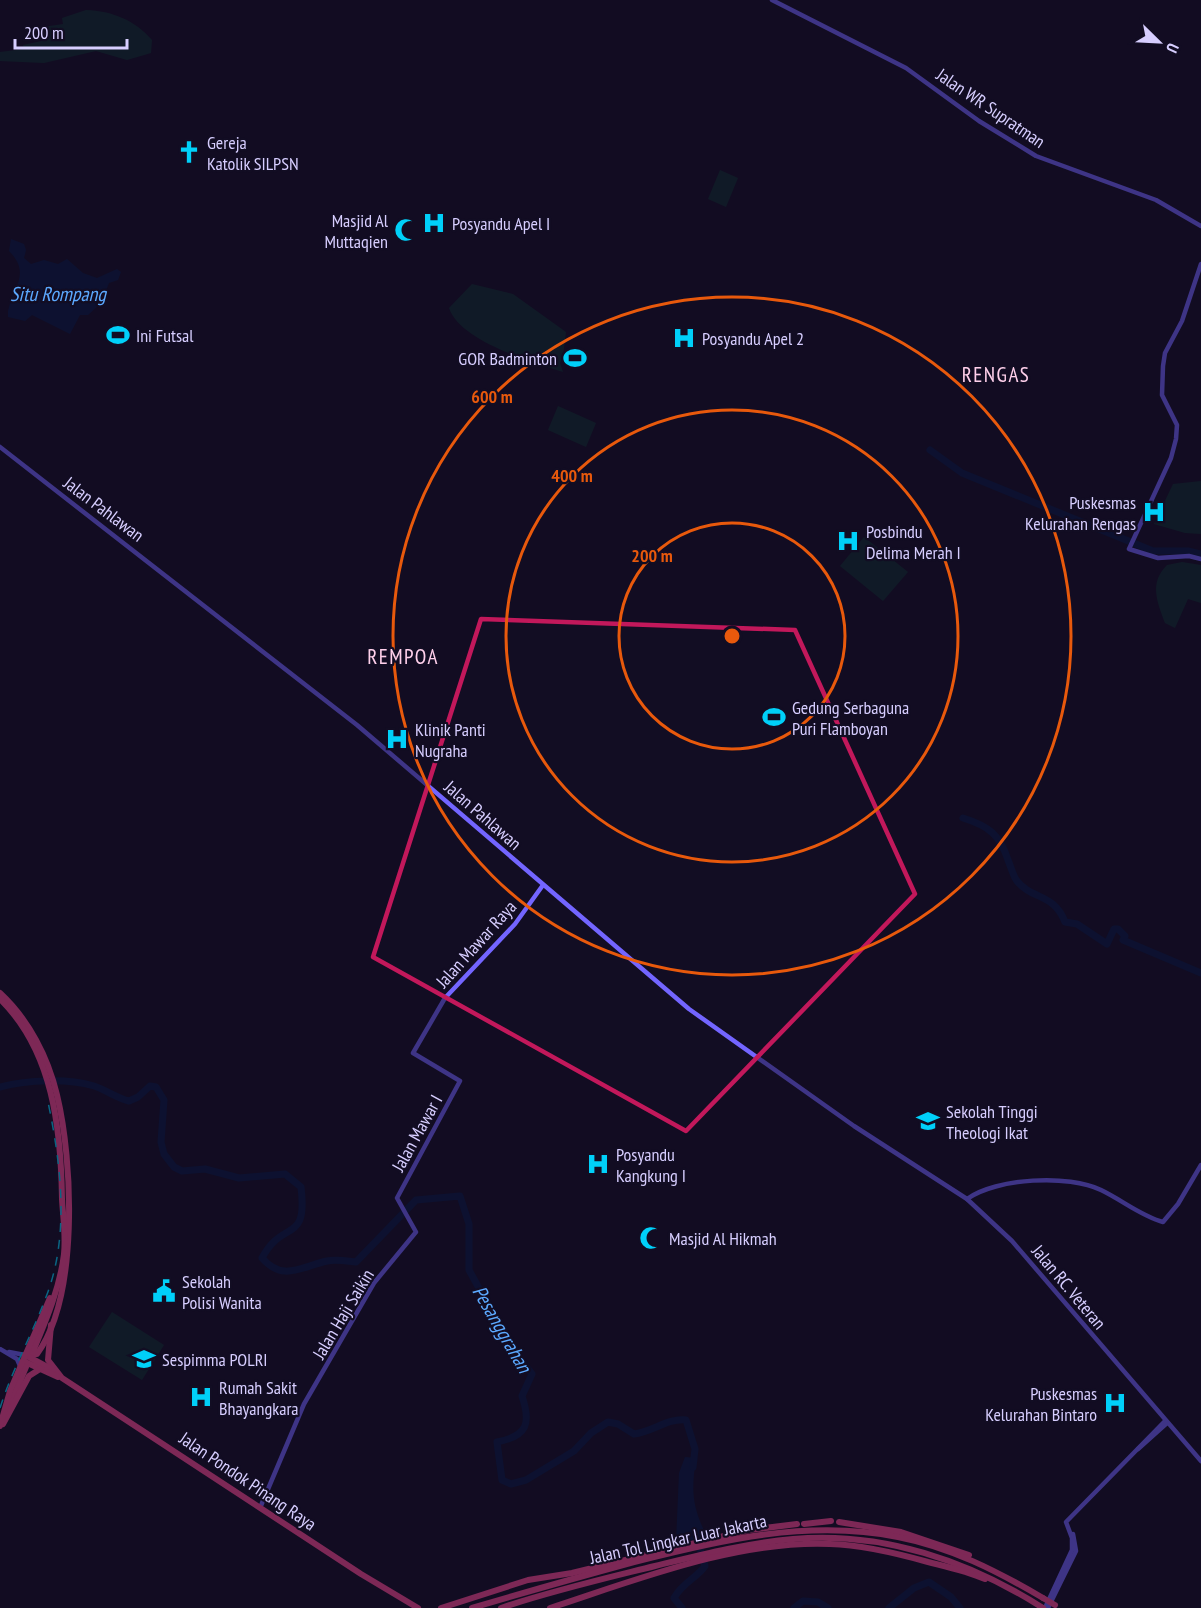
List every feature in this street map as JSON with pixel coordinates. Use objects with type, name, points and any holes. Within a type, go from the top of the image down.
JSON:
[{"type":"highway","points":[[0,993],[24,1019],[47,1073],[64,1140],[70,1232],[64,1278],[51,1325],[47,1350],[48,1360],[54,1371]]},
{"type":"highway","points":[[0,999],[32,1042],[47,1073]]},
{"type":"highway","points":[[0,1427],[24,1363],[54,1300],[60,1273],[64,1240],[61,1150],[53,1092]]},
{"type":"highway","points":[[32,1348],[31,1354],[37,1354],[51,1325]]},
{"type":"highway","name":"Jalan Pondok Pinang Raya","points":[[24,1363],[62,1378]]},
{"type":"highway","name":"Jalan Pondok Pinang Raya","points":[[24,1363],[54,1371],[260,1508],[418,1608]]},
{"type":"highway","points":[[0,1427],[29,1376],[40,1369]]},
{"type":"highway","points":[[441,1608],[528,1580],[572,1573],[768,1526],[831,1521]]},
{"type":"highway","points":[[839,1522],[902,1532],[966,1554],[987,1567]]},
{"type":"highway","name":"Jalan Tol Lingkar Luar Jakarta","points":[[712,1541],[793,1531],[858,1531],[916,1541],[987,1567],[1043,1598],[1048,1607]]},
{"type":"highway","name":"Jalan Tol Lingkar Luar Jakarta","points":[[501,1608],[716,1555],[740,1547],[814,1537],[875,1542],[935,1556],[1001,1582],[1048,1607]]},
{"type":"highway","points":[[716,1555],[799,1545],[868,1547],[1001,1582]]},
{"type":"highway","points":[[740,1547],[746,1552]]},
{"type":"highway","name":"Jalan Tol Lingkar Luar Jakarta","points":[[472,1608],[668,1551]]},
{"type":"highway","points":[[550,1608],[672,1565]]},
{"type":"highway","points":[[456,1608],[460,1601]]},
{"type":"street","name":"Jalan WR Supratman","points":[[772,0],[906,68],[987,126],[1036,156],[1156,200],[1201,226]]},
{"type":"street","points":[[1201,264],[1182,321],[1165,353],[1162,395],[1177,423],[1177,434],[1170,458],[1130,547],[1150,557],[1189,556],[1201,559]]},
{"type":"street","name":"Jalan Pahlawan","points":[[0,447],[350,719],[689,1009],[854,1126],[896,1152]]},
{"type":"street","name":"Jalan Mawar Raya","points":[[460,1081],[413,1053],[445,998],[515,924],[543,885]]},
{"type":"street","name":"Jalan Mawar I","points":[[397,1198],[460,1081]]},
{"type":"street","name":"Jalan RC. Veteran","points":[[896,1152],[967,1199],[1012,1241],[1201,1461]]},
{"type":"street","points":[[967,1199],[982,1190],[1020,1182],[1050,1180],[1094,1187],[1163,1222],[1178,1204],[1201,1165]]},
{"type":"street","name":"Jalan Haji Saikin","points":[[260,1508],[304,1404],[374,1284],[414,1235],[415,1228],[397,1198]]},
{"type":"street","points":[[0,1349],[24,1363]]},
{"type":"street","points":[[0,1349],[24,1363]]},
{"type":"street","points":[[1048,1607],[1072,1550],[1073,1538],[1067,1521],[1166,1422]]},
{"type":"highlighted area","points":[[481,619],[795,630],[915,894],[686,1131],[373,957]]},
{"type":"green space","points":[[86,10],[105,12],[131,22],[152,40],[151,53],[127,60],[96,51],[44,63],[0,61],[0,52],[24,49],[23,45],[46,40],[43,27],[63,24],[62,18]]},
{"type":"green space","points":[[720,170],[738,178],[726,207],[708,199]]},
{"type":"green space","points":[[472,284],[513,294],[566,332],[560,363],[563,372],[498,349],[467,331],[456,320],[449,308]]},
{"type":"green space","points":[[558,406],[596,423],[586,447],[548,430]]},
{"type":"green space","points":[[1201,481],[1201,534],[1185,533],[1154,524],[1173,484]]},
{"type":"green space","points":[[864,537],[908,572],[883,601],[840,566]]},
{"type":"green space","points":[[1182,562],[1201,565],[1201,603],[1188,599],[1175,628],[1165,623],[1157,600],[1156,585],[1161,572],[1167,565]]},
{"type":"green space","points":[[112,1312],[164,1345],[142,1380],[89,1347]]},
{"type":"water","name":"Situ Rompang","points":[[11,239],[24,244],[26,250],[24,258],[31,264],[44,260],[58,264],[67,259],[83,273],[97,278],[117,269],[121,272],[118,280],[109,283],[101,303],[88,315],[80,315],[70,334],[32,315],[25,321],[8,317],[20,273],[16,259],[9,251]]},
{"type":"water","points":[[685,1457],[696,1458],[694,1499],[707,1537],[676,1543],[679,1473]]},
{"type":"waterway","points":[[930,450],[962,473],[1153,551],[1188,551],[1201,554]]},
{"type":"waterway","points":[[963,818],[987,828],[997,838],[1017,881],[1055,906],[1065,922],[1077,924],[1107,944],[1114,929],[1118,929],[1125,936],[1123,940],[1201,973]]},
{"type":"waterway","name":"Pesanggrahan","points":[[0,1087],[35,1081],[83,1083],[129,1101],[138,1097],[150,1086],[156,1087],[164,1100],[161,1142],[164,1154],[174,1167],[182,1171],[205,1169],[239,1178],[285,1174],[301,1187],[301,1217],[292,1229],[270,1246],[262,1258],[277,1269],[285,1271],[330,1260],[356,1262],[416,1200],[460,1196],[469,1224],[469,1270],[500,1334],[532,1374],[522,1396],[526,1414],[524,1427],[515,1436],[497,1442],[502,1480],[511,1484],[526,1480],[574,1451],[591,1433],[608,1422],[618,1424],[634,1434],[673,1421],[686,1420],[695,1449],[693,1467]]},
{"type":"waterway","name":"Pesanggrahan","points":[[682,1608],[674,1598],[705,1566],[695,1530]]},
{"type":"waterway","name":"Pesanggrahan","points":[[889,1608],[914,1588],[929,1582],[951,1597],[960,1608]]},
{"type":"waterway","name":"Pesanggrahan","points":[[794,1608],[803,1601],[818,1602],[828,1608]]},
{"type":"railway","points":[[0,1408],[46,1297],[54,1274],[58,1250],[61,1200],[57,1150],[48,1102]]},
{"type":"place","name":"Gereja Katolik SILPSN","points":[[189,152]]},
{"type":"place","name":"Posyandu Apel I","points":[[434,223]]},
{"type":"place","name":"Masjid Al Muttaqien","points":[[406,230]]},
{"type":"place","name":"Ini Futsal","points":[[118,335]]},
{"type":"place","name":"Posyandu Apel 2","points":[[684,338]]},
{"type":"place","name":"GOR Badminton","points":[[575,358]]},
{"type":"place","name":"Puskesmas Kelurahan Rengas","points":[[1154,512]]},
{"type":"place","name":"Posbindu Delima Merah I","points":[[848,541]]},
{"type":"place","name":"Gedung Serbaguna Puri Flamboyan","points":[[774,717]]},
{"type":"place","name":"Klinik Panti Nugraha","points":[[397,739]]},
{"type":"place","name":"Sekolah Tinggi Theologi Ikat","points":[[928,1121]]},
{"type":"place","name":"Posyandu Kangkung I","points":[[598,1164]]},
{"type":"place","name":"Masjid Al Hikmah","points":[[651,1238]]},
{"type":"place","name":"Sekolah Polisi Wanita","points":[[164,1291]]},
{"type":"place","name":"Sespimma POLRI","points":[[144,1359]]},
{"type":"place","name":"Rumah Sakit Bhayangkara","points":[[201,1397]]},
{"type":"place","name":"Puskesmas Kelurahan Bintaro","points":[[1115,1403]]},
{"type":"district","name":"RENGAS","points":[[996,374]]},
{"type":"district","name":"REMPOA","points":[[403,656]]}]
